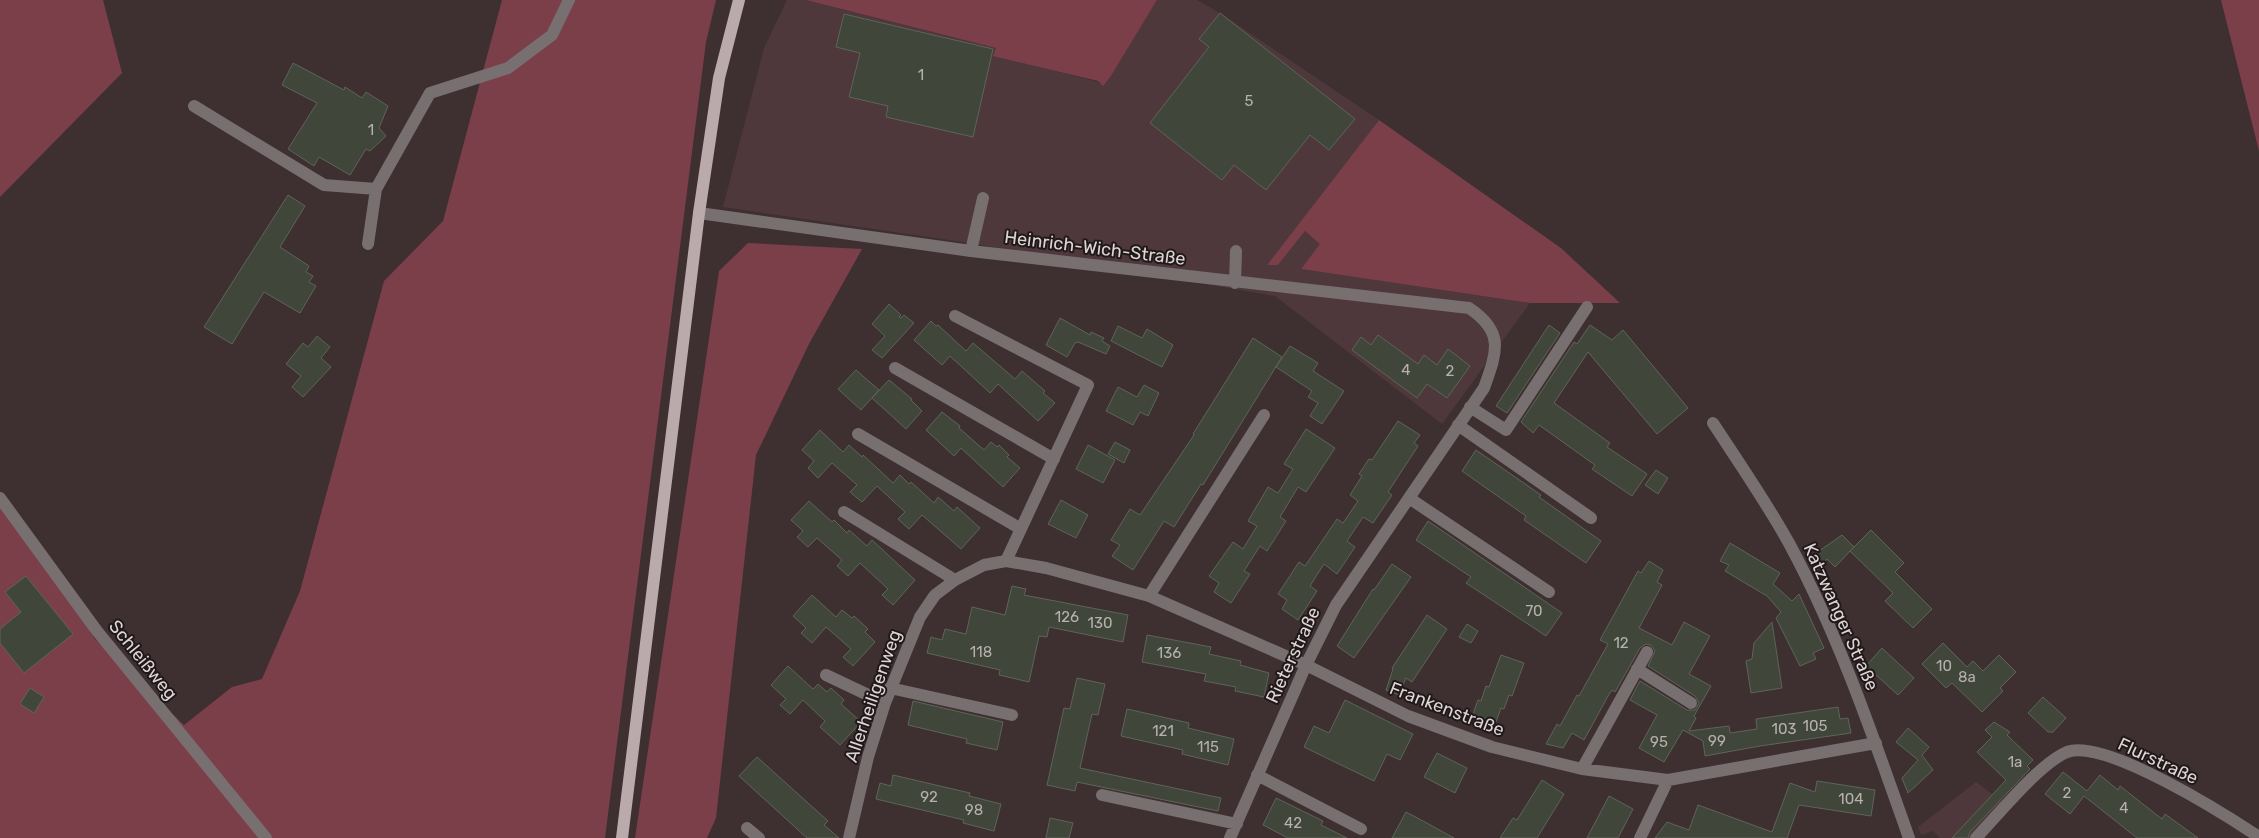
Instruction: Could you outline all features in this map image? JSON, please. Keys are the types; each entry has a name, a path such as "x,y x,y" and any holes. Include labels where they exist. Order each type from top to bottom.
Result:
{"main road":[{"path":"622,838 699,213 719,78 739,0"}],"street":[{"path":"368,244 376,189 430,93 508,68 552,35 570,0"},
{"path":"194,106 324,184 376,189"},
{"path":"971,251 983,198"},
{"name":"Heinrich-Wich-Straße","path":"699,213 971,251 1469,308 1484,318"},
{"path":"1235,282 1236,251"},
{"path":"1470,407 1506,430 1587,307"},
{"path":"955,316 1088,385 1006,561"},
{"name":"Rieterstraße","path":"1230,838 1306,665 1336,605 1484,388 1493,363 1495,341 1492,329 1484,318"},
{"path":"895,368 1054,460"},
{"path":"1149,596 1264,415"},
{"name":"Katzwanger Straße","path":"1713,423 1790,545 1817,600 1876,743 1909,838"},
{"path":"1458,425 1591,518"},
{"path":"858,434 1021,529"},
{"name":"Schleißweg","path":"0,498 97,631 266,838"},
{"path":"1409,498 1549,592"},
{"path":"844,512 955,580"},
{"name":"Allerheiligenweg","path":"849,838 868,757 890,688 920,617 935,595 955,580 984,566 1006,561 1046,568 1149,596 1306,665"},
{"path":"1582,769 1647,652"},
{"name":"Frankenstraße","path":"1306,665 1408,716 1492,747 1582,769 1668,780 1876,743"},
{"path":"1638,669 1690,703"},
{"path":"826,675 886,703"},
{"path":"890,688 1012,715"},
{"name":"Flurstraße","path":"1976,838 2049,762 2069,751 2092,752 2128,763 2221,811 2259,837"},
{"path":"1257,774 1361,829"},
{"path":"1640,838 1668,780"},
{"path":"1102,795 1237,824"},
{"path":"747,828 759,838"}],"shaded area":[{"path":"0,0 103,0 122,73 0,197"},
{"path":"502,0 716,0 706,42 605,838 0,838 0,496 95,639 184,725 232,687 262,679 300,591 384,281 443,221"},
{"path":"787,0 806,0 997,48 994,55 1098,82 1103,85 1111,76 1157,0 1197,0 1220,13 1379,120 1267,265 1278,265 1305,231 1321,244 1301,269 1530,303 1442,424 1275,296 963,242 723,207 764,48"},
{"path":"806,0 1157,0 1103,86 1098,81 993,56 996,48"},
{"path":"2221,0 2259,0 2259,151"},
{"path":"1379,120 1561,248 1620,303 1530,303 1301,269 1320,244 1305,231 1278,265 1267,265"},
{"path":"748,243 862,249 809,344 756,455 716,818 707,838 635,838 719,271"},
{"path":"1976,782 2004,803 1971,838 1940,838 1933,831 1921,835 1918,827"}],"building":[{"path":"1220,13 1355,119 1329,150 1310,135 1266,190 1234,165 1222,180 1150,123 1209,47 1199,39"},
{"path":"844,14 993,49 973,137 886,117 888,106 849,97 860,53 836,47"},
{"path":"293,63 344,90 345,87 362,98 366,92 388,106 379,128 386,136 370,151 366,149 350,175 319,157 314,166 288,149 317,103 282,85"},
{"path":"288,195 305,206 280,247 309,266 306,272 313,276 309,282 316,286 300,313 264,292 232,344 204,327"},
{"path":"889,304 901,315 899,317 901,318 904,315 914,323 882,358 872,350 885,336 872,324"},
{"path":"1060,318 1090,335 1091,332 1104,338 1102,341 1110,346 1106,354 1078,342 1075,343 1067,357 1046,345"},
{"path":"931,321 936,326 938,325 966,351 973,343 1015,379 1022,371 1045,391 1043,393 1055,403 1038,421 998,384 990,393 950,356 942,365 914,340"},
{"path":"1549,325 1560,333 1507,413 1496,406"},
{"path":"1590,325 1612,340 1623,330 1688,408 1657,434 1588,352 1554,403 1610,443 1607,447 1647,474 1632,496 1592,469 1595,465 1539,425 1533,433 1521,422 1574,342 1577,344"},
{"path":"1118,326 1142,338 1147,329 1173,345 1162,367 1111,341"},
{"path":"1378,335 1418,364 1424,355 1437,365 1448,349 1470,366 1447,398 1427,384 1417,398 1352,350 1361,337 1371,345"},
{"path":"317,336 330,347 321,358 331,367 303,397 292,387 301,376 286,364 303,343 308,347"},
{"path":"1253,338 1282,357 1203,485 1201,484 1174,527 1164,521 1133,570 1112,556 1120,545 1111,540 1130,509 1140,515 1194,435"},
{"path":"1290,346 1318,363 1313,371 1344,391 1322,424 1310,416 1318,403 1308,397 1312,391 1276,367"},
{"path":"856,370 879,390 861,410 838,389"},
{"path":"889,380 912,399 922,411 906,429 872,398"},
{"path":"1144,385 1159,393 1148,416 1140,412 1133,425 1106,411 1118,387 1137,397"},
{"path":"942,412 960,426 959,428 984,450 991,442 997,447 999,445 1009,455 1007,457 1020,468 1003,487 961,448 954,456 926,430"},
{"path":"1398,421 1420,435 1414,443 1418,446 1388,492 1392,495 1373,523 1363,517 1347,541 1355,547 1337,574 1324,564 1310,586 1317,591 1298,620 1282,609 1287,600 1278,594 1299,562 1305,566 1337,519 1343,523 1358,501 1350,495 1362,476 1359,474 1369,459 1372,460"},
{"path":"1306,429 1335,448 1306,492 1298,487 1280,517 1286,521 1267,551 1260,546 1244,571 1250,574 1231,603 1214,592 1219,583 1209,576 1233,542 1243,549 1257,526 1248,521 1268,487 1278,493 1293,469 1284,464"},
{"path":"820,430 843,452 849,445 862,457 863,455 893,483 900,475 909,484 911,482 934,503 938,497 954,511 957,507 980,528 961,549 922,515 909,529 898,519 905,512 877,486 862,502 850,492 857,485 832,463 818,478 808,468 814,461 802,450"},
{"path":"1115,442 1130,450 1124,463 1108,454"},
{"path":"1088,445 1115,460 1103,483 1076,469"},
{"path":"1476,450 1541,495 1539,497 1601,541 1586,563 1524,520 1526,516 1462,471"},
{"path":"1656,470 1668,478 1658,494 1645,485"},
{"path":"1061,500 1088,515 1076,538 1048,524"},
{"path":"809,501 832,522 834,520 847,533 849,530 867,546 872,540 915,580 893,605 882,595 888,589 860,563 848,576 837,566 842,560 817,538 808,547 797,537 803,531 791,520"},
{"path":"1428,521 1562,613 1546,636 1466,583 1471,577 1416,540"},
{"path":"1871,530 1904,563 1895,572 1932,609 1913,628 1885,601 1893,593 1850,551"},
{"path":"1842,535 1854,547 1835,567 1827,559 1816,571 1809,558"},
{"path":"1730,543 1780,573 1773,584 1792,601 1799,594 1824,648 1813,653 1816,659 1800,666 1776,618 1781,612 1767,596 1725,571 1729,565 1720,561"},
{"path":"1649,561 1663,570 1657,582 1662,585 1639,628 1672,645 1684,622 1710,636 1689,674 1711,686 1694,716 1696,718 1689,731 1729,726 1730,733 1757,729 1756,719 1838,707 1840,719 1848,718 1851,733 1705,756 1703,741 1683,730 1664,762 1639,748 1657,715 1630,700 1640,681 1687,710 1695,710 1699,703 1695,696 1648,666 1655,651 1651,645 1646,644 1640,648 1615,692 1612,690 1608,696 1584,740 1572,733 1563,748 1546,744 1557,724 1560,726 1577,695 1579,696 1608,644 1600,640 1638,571 1641,573"},
{"path":"1392,564 1411,577 1354,658 1337,646 1373,589"},
{"path":"26,576 73,634 24,673 0,643 0,629 21,612 5,592"},
{"path":"1012,586 1026,589 1024,595 1128,615 1123,642 1049,627 1047,637 1039,636 1029,682 999,675 1000,670 927,653 931,637 942,640 945,629 966,634 972,607 1005,615"},
{"path":"812,595 836,617 842,610 852,618 854,616 868,629 865,632 875,642 853,666 843,657 851,649 826,627 812,643 801,633 806,628 793,616"},
{"path":"1427,615 1447,629 1412,682 1406,678 1399,695 1386,690 1392,668"},
{"path":"1772,622 1782,688 1751,693 1746,661 1752,659 1754,643"},
{"path":"1467,624 1478,631 1471,643 1459,637"},
{"path":"1147,635 1211,647 1209,654 1241,661 1240,665 1269,673 1264,697 1235,691 1236,687 1204,681 1206,674 1142,662"},
{"path":"1943,643 1967,667 1973,661 1983,671 1999,655 2016,672 2000,688 2003,691 1982,712 1952,683 1946,688 1922,664"},
{"path":"1882,648 1914,678 1898,695 1866,666"},
{"path":"1501,655 1524,663 1512,696 1509,695 1504,709 1501,708 1496,722 1473,714 1478,700 1481,701 1486,686 1489,687"},
{"path":"788,666 813,689 818,684 827,692 831,688 844,700 841,704 861,722 840,745 820,727 825,721 803,700 790,714 780,705 786,699 771,685"},
{"path":"1077,678 1105,684 1098,715 1092,714 1080,768 1221,798 1218,811 1077,782 1075,791 1047,785 1064,708 1070,709"},
{"path":"30,688 44,697 34,713 20,704"},
{"path":"2043,697 2066,718 2053,732 2048,732 2028,713"},
{"path":"1345,700 1413,734 1400,760 1387,754 1374,781 1304,747 1314,726 1329,733"},
{"path":"913,701 1003,722 997,750 966,743 967,739 908,725"},
{"path":"1127,709 1189,723 1188,728 1234,739 1228,765 1182,754 1183,750 1121,736"},
{"path":"1994,722 2010,732 2007,735 2033,760 2027,766 2030,769 1970,832 1968,838 1952,838 2006,780 1977,752 1992,737 1985,730"},
{"path":"1908,728 1929,747 1922,755 1933,770 1908,793 1902,778 1918,760 1896,742"},
{"path":"1437,753 1467,768 1455,793 1424,777"},
{"path":"757,757 828,821 824,825 839,838 807,838 739,776"},
{"path":"2063,772 2087,791 2100,775 2118,790 2120,786 2162,819 2165,814 2198,838 2137,838 2084,796 2070,814 2045,794"},
{"path":"893,775 970,793 969,796 1001,804 994,831 963,823 964,820 876,799 880,783 891,786"},
{"path":"1542,780 1564,794 1537,838 1500,838 1513,818 1517,820"},
{"path":"1817,781 1875,790 1871,816 1799,805 1787,838 1655,838 1667,822 1689,830 1698,805 1772,832 1790,783 1815,792"},
{"path":"1609,796 1633,809 1618,838 1587,838"},
{"path":"1276,798 1323,821 1321,825 1347,838 1288,838 1263,825"},
{"path":"1406,812 1423,821 1454,838 1392,838"},
{"path":"1050,818 1073,823 1069,838 1046,838"}]}
